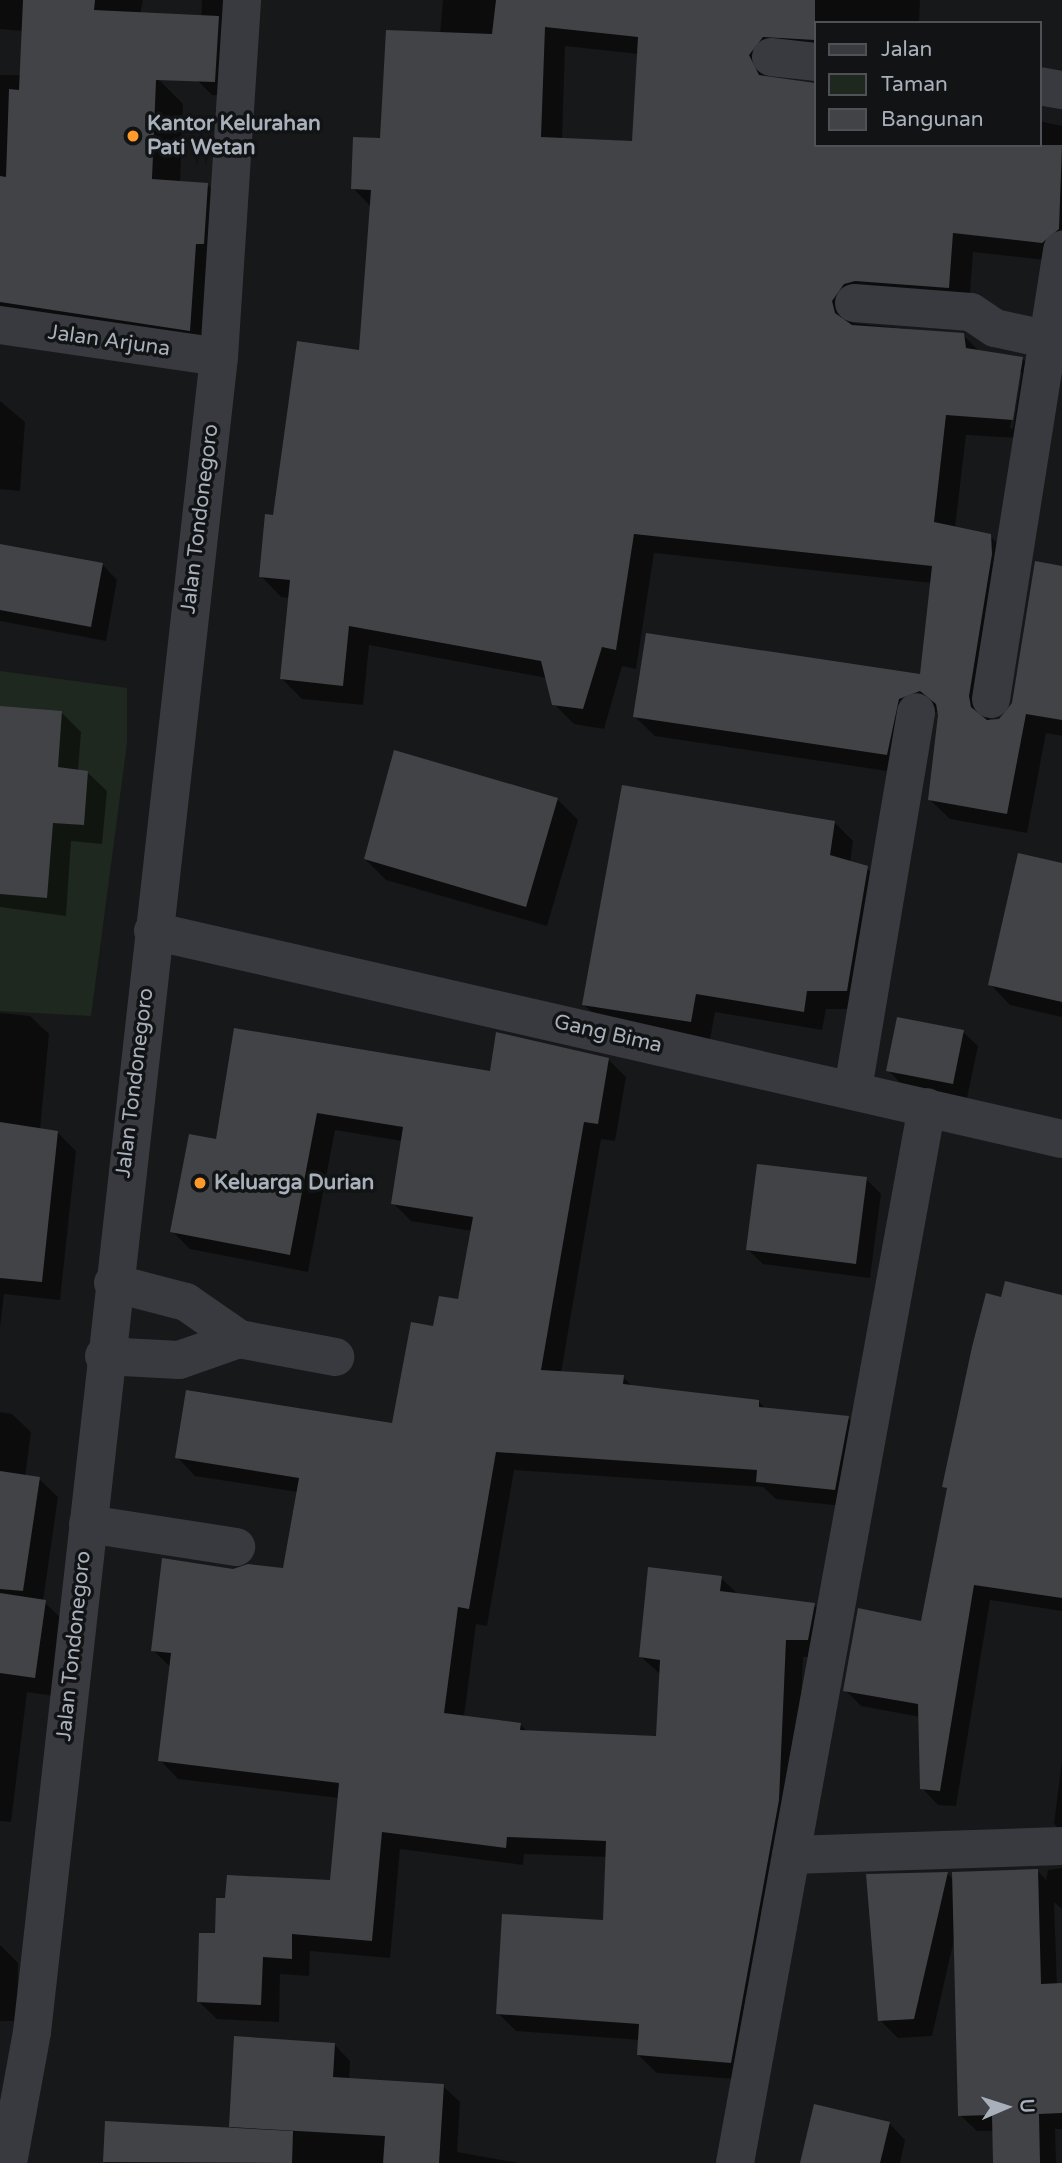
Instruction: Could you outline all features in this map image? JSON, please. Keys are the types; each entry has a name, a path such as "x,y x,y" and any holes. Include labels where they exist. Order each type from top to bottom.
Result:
{"street":[{"name":"Jalan Tondonegoro","path":"8,2163 32,2032 104,1356 219,357 243,0"},
{"path":"771,57 814,62"},
{"path":"1041,86 1062,90"},
{"path":"991,699 1062,250"},
{"path":"854,303 971,312 995,328 1049,340"},
{"name":"Jalan Arjuna","path":"0,325 219,357"},
{"path":"852,1089 916,712"},
{"name":"Gang Bima","path":"153,931 1062,1139"},
{"path":"735,2163 927,1107"},
{"path":"113,1283 186,1302 239,1339 335,1357"},
{"path":"104,1356 179,1360 239,1339"},
{"path":"88,1524 236,1547"},
{"path":"791,1855 1062,1846"}],"green space":[{"path":"0,671 127,688 127,743 91,1016 0,1011"}],"building":[{"path":"23,0 95,0 94,10 219,16 215,82 156,80 152,179 208,183 204,244 196,244 190,331 0,302 0,176 6,177 9,89 19,90"},
{"path":"496,0 815,0 814,40 763,37 749,55 759,75 814,83 814,147 1062,145 1059,229 1042,243 953,233 949,288 855,281 844,284 832,301 835,313 852,325 964,333 966,348 1023,357 1013,420 946,415 934,522 991,534 992,554 969,696 971,707 987,720 999,719 1012,703 1035,561 1062,566 1062,720 1026,714 1007,814 928,800 938,715 936,704 920,691 899,699 887,755 633,717 646,633 920,674 932,566 634,534 616,650 602,647 583,709 552,705 541,661 349,626 343,686 280,679 290,580 259,577 265,514 273,515 297,341 359,350 371,190 351,189 353,137 380,138 386,30 492,34","holes":["545,27 638,37 632,141 541,137"]},
{"path":"0,544 103,563 91,627 0,610"},
{"path":"0,706 62,711 58,767 88,771 84,825 53,823 47,898 0,894"},
{"path":"394,750 558,798 526,907 364,859"},
{"path":"622,785 835,821 830,855 868,866 847,991 807,991 804,1012 696,994 691,1022 582,1005"},
{"path":"1018,853 1062,863 1062,1002 988,985"},
{"path":"897,1017 964,1030 953,1084 886,1071"},
{"path":"234,1028 490,1071 496,1032 609,1058 598,1124 584,1122 541,1370 624,1375 623,1384 759,1400 759,1407 849,1416 835,1490 756,1482 757,1470 496,1452 469,1609 458,1607 444,1713 521,1723 520,1730 656,1736 660,1660 639,1657 648,1567 722,1576 720,1591 815,1603 808,1640 786,1640 779,1800 731,2063 637,2055 639,2024 496,2014 502,1914 603,1920 606,1841 507,1837 506,1848 382,1832 372,1941 292,1934 292,1959 263,1957 261,2005 197,2002 199,1933 215,1933 216,1898 225,1898 227,1875 330,1880 339,1783 158,1761 171,1653 151,1651 162,1558 233,1569 248,1564 283,1568 299,1478 175,1458 186,1390 392,1423 411,1322 433,1326 439,1296 458,1299 473,1217 391,1204 403,1127 317,1113 290,1255 170,1232 189,1134 216,1139"},
{"path":"0,1122 58,1131 42,1282 0,1278"},
{"path":"757,1164 867,1177 856,1264 746,1250"},
{"path":"1005,1281 1062,1295 1062,1598 974,1585 940,1791 920,1789 918,1704 843,1691 858,1608 921,1621 947,1488 942,1487 972,1347 986,1293 1001,1297"},
{"path":"0,1471 40,1477 23,1591 0,1589"},
{"path":"0,1593 46,1600 35,1678 0,1673"},
{"path":"1038,1869 1041,1984 1062,1983 1062,2113 1039,2114 1040,2163 993,2163 992,2115 958,2116 952,1872"},
{"path":"948,1872 914,2019 878,2021 866,1874"},
{"path":"234,2036 335,2043 333,2077 444,2084 439,2163 383,2163 385,2136 229,2127"},
{"path":"814,2104 890,2122 880,2163 800,2163"},
{"path":"105,2121 293,2131 292,2163 103,2162"}],"place":[{"name":"Kantor Kelurahan Pati Wetan","path":"133,136"},
{"name":"Keluarga Durian","path":"200,1183"}]}
